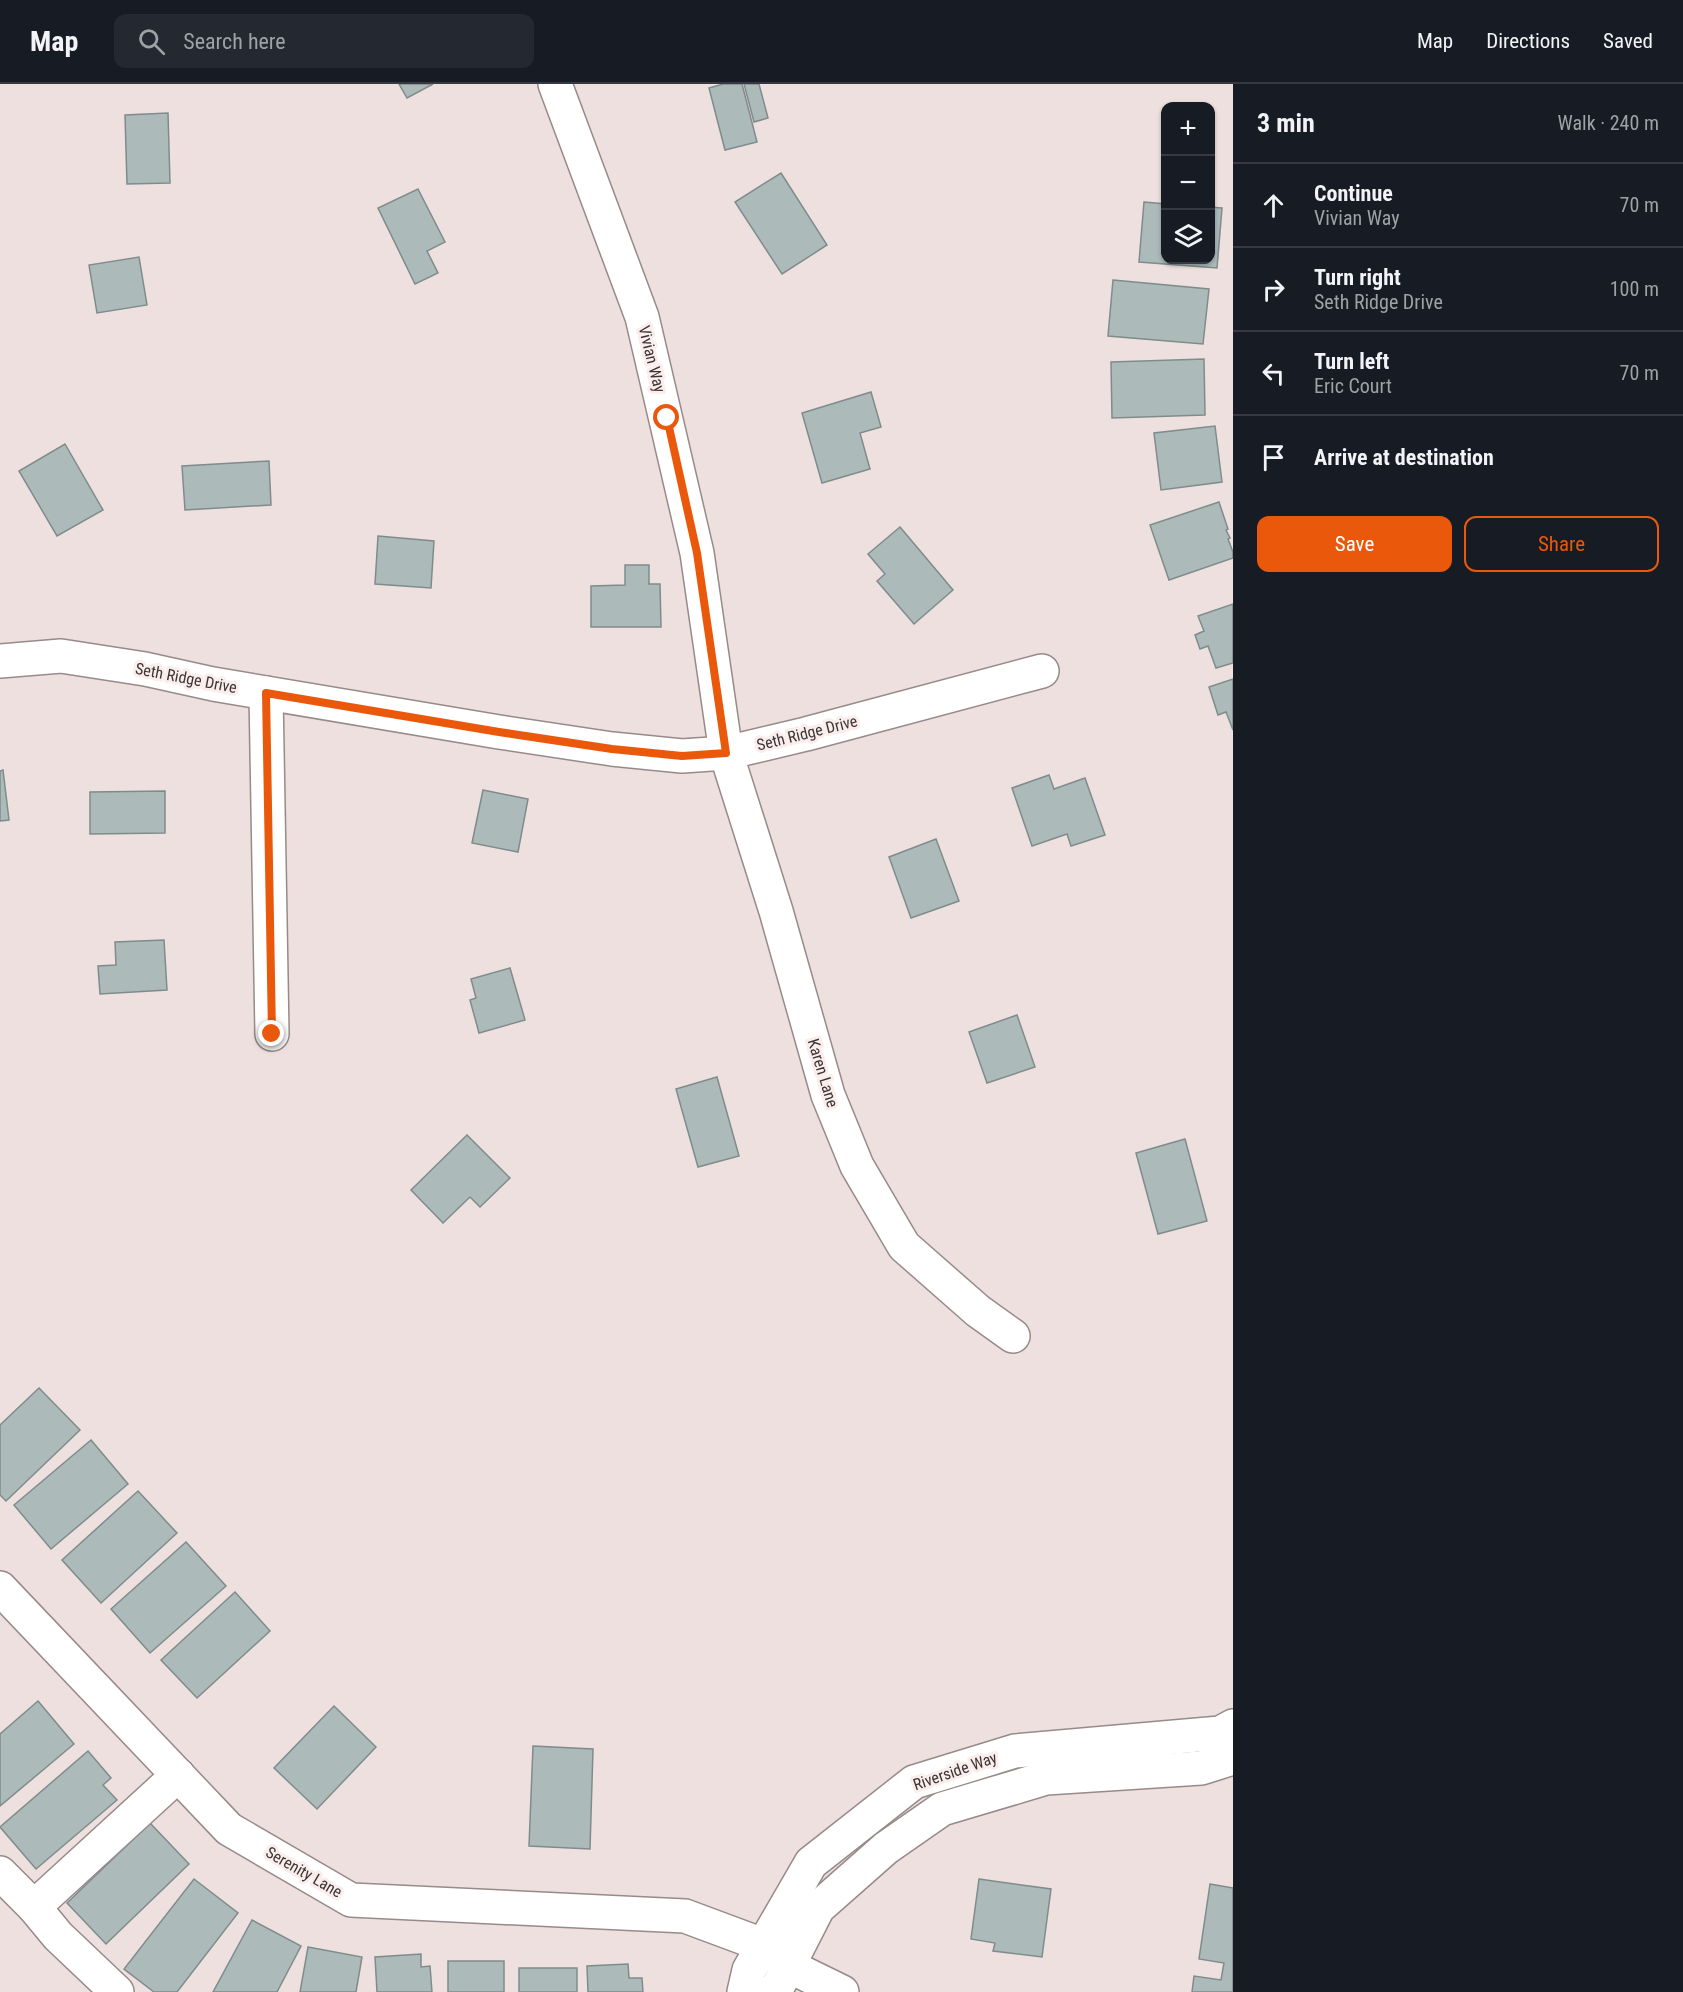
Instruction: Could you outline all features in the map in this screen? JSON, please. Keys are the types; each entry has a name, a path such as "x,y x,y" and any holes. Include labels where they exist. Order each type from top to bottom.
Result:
{"street":[{"name":"Vivian Way","path":"555,84 642,317 697,553 726,753"},
{"name":"Seth Ridge Drive","path":"0,661 61,656 499,732 612,749 682,756 726,753 1042,671"},
{"path":"266,693 272,1034"},
{"name":"Karen Lane","path":"726,753 776,912 828,1095 857,1166 904,1246 978,1311 1013,1336"},
{"name":"Serenity Lane","path":"0,1588 229,1829 351,1900 685,1916 776,1965 842,1992"},
{"name":"Riverside Way","path":"776,1965 811,1863 914,1782 1015,1750 1220,1733 1233,1726"},
{"name":"Riverside Way","path":"744,1992 749,1970 776,1965 818,1908 886,1848 942,1809 1046,1778 1201,1768 1233,1758"},
{"path":"34,1907 178,1775"},
{"path":"0,1873 58,1935 117,1992"}],"building":[{"path":"399,84 433,84 407,98"},
{"path":"723,84 742,84 757,142 725,150 709,88"},
{"path":"744,84 759,84 768,118 754,122"},
{"path":"168,113 170,183 127,184 125,115"},
{"path":"781,173 827,245 782,274 735,202"},
{"path":"418,189 445,242 427,251 438,273 415,284 378,208"},
{"path":"1144,202 1161,204 1161,264 1139,262"},
{"path":"1215,207 1222,208 1217,268 1165,264 1215,264"},
{"path":"139,257 147,305 97,313 89,265"},
{"path":"1113,280 1209,289 1203,344 1108,336"},
{"path":"1204,359 1205,415 1112,418 1111,362"},
{"path":"871,392 881,427 860,433 870,469 822,483 802,413"},
{"path":"1215,426 1222,482 1161,490 1154,433"},
{"path":"65,444 103,510 57,536 19,471"},
{"path":"269,461 271,505 185,510 182,466"},
{"path":"1219,502 1228,529 1226,530 1230,538 1228,539 1233,558 1169,580 1150,525"},
{"path":"900,527 953,590 914,624 877,581 885,574 868,554"},
{"path":"378,536 434,541 431,588 375,584"},
{"path":"625,565 649,565 649,584 660,584 661,627 591,627 591,586 625,585"},
{"path":"1233,604 1233,663 1216,668 1208,646 1200,649 1195,635 1204,631 1198,616"},
{"path":"1233,679 1233,730 1226,712 1218,715 1209,687"},
{"path":"3,770 9,820 0,821 0,771"},
{"path":"1049,775 1054,789 1085,778 1105,835 1071,846 1067,834 1032,846 1012,788"},
{"path":"483,790 528,799 518,852 472,843"},
{"path":"165,791 165,833 90,834 90,792"},
{"path":"936,839 959,901 911,918 889,857"},
{"path":"164,940 167,990 100,994 98,966 116,965 115,942"},
{"path":"510,968 525,1020 479,1033 470,1000 476,998 471,979"},
{"path":"1017,1015 1035,1067 987,1083 969,1032"},
{"path":"717,1077 739,1156 698,1167 676,1089"},
{"path":"467,1135 510,1178 480,1207 470,1197 443,1223 411,1190"},
{"path":"1185,1139 1207,1221 1158,1234 1136,1153"},
{"path":"39,1388 80,1430 6,1501 0,1495 0,1425"},
{"path":"91,1440 128,1484 51,1549 14,1505"},
{"path":"138,1491 177,1533 101,1603 62,1560"},
{"path":"186,1542 226,1586 150,1653 111,1609"},
{"path":"235,1592 270,1631 197,1698 161,1660"},
{"path":"38,1701 74,1744 0,1806 0,1734"},
{"path":"334,1706 376,1747 317,1809 274,1768"},
{"path":"533,1746 593,1749 590,1849 529,1846"},
{"path":"88,1751 111,1778 103,1785 117,1800 36,1869 0,1827"},
{"path":"150,1823 189,1864 106,1944 67,1903"},
{"path":"194,1879 238,1913 177,1992 154,1992 124,1969"},
{"path":"979,1879 1051,1889 1042,1957 993,1951 995,1943 971,1939"},
{"path":"1210,1884 1233,1888 1233,1992 1192,1992 1194,1976 1221,1980 1224,1963 1199,1959"},
{"path":"252,1920 301,1946 277,1992 213,1992"},
{"path":"308,1947 362,1957 356,1992 300,1992"},
{"path":"421,1954 421,1967 430,1966 432,1992 377,1992 375,1957"},
{"path":"448,1961 504,1961 504,1992 448,1992"},
{"path":"628,1964 629,1978 642,1978 643,1992 588,1992 587,1966"},
{"path":"519,1968 577,1968 577,1992 519,1992"}],"route":[{"path":"272,1034 266,693 612,749 682,756 726,753 697,553 667,418"}]}
